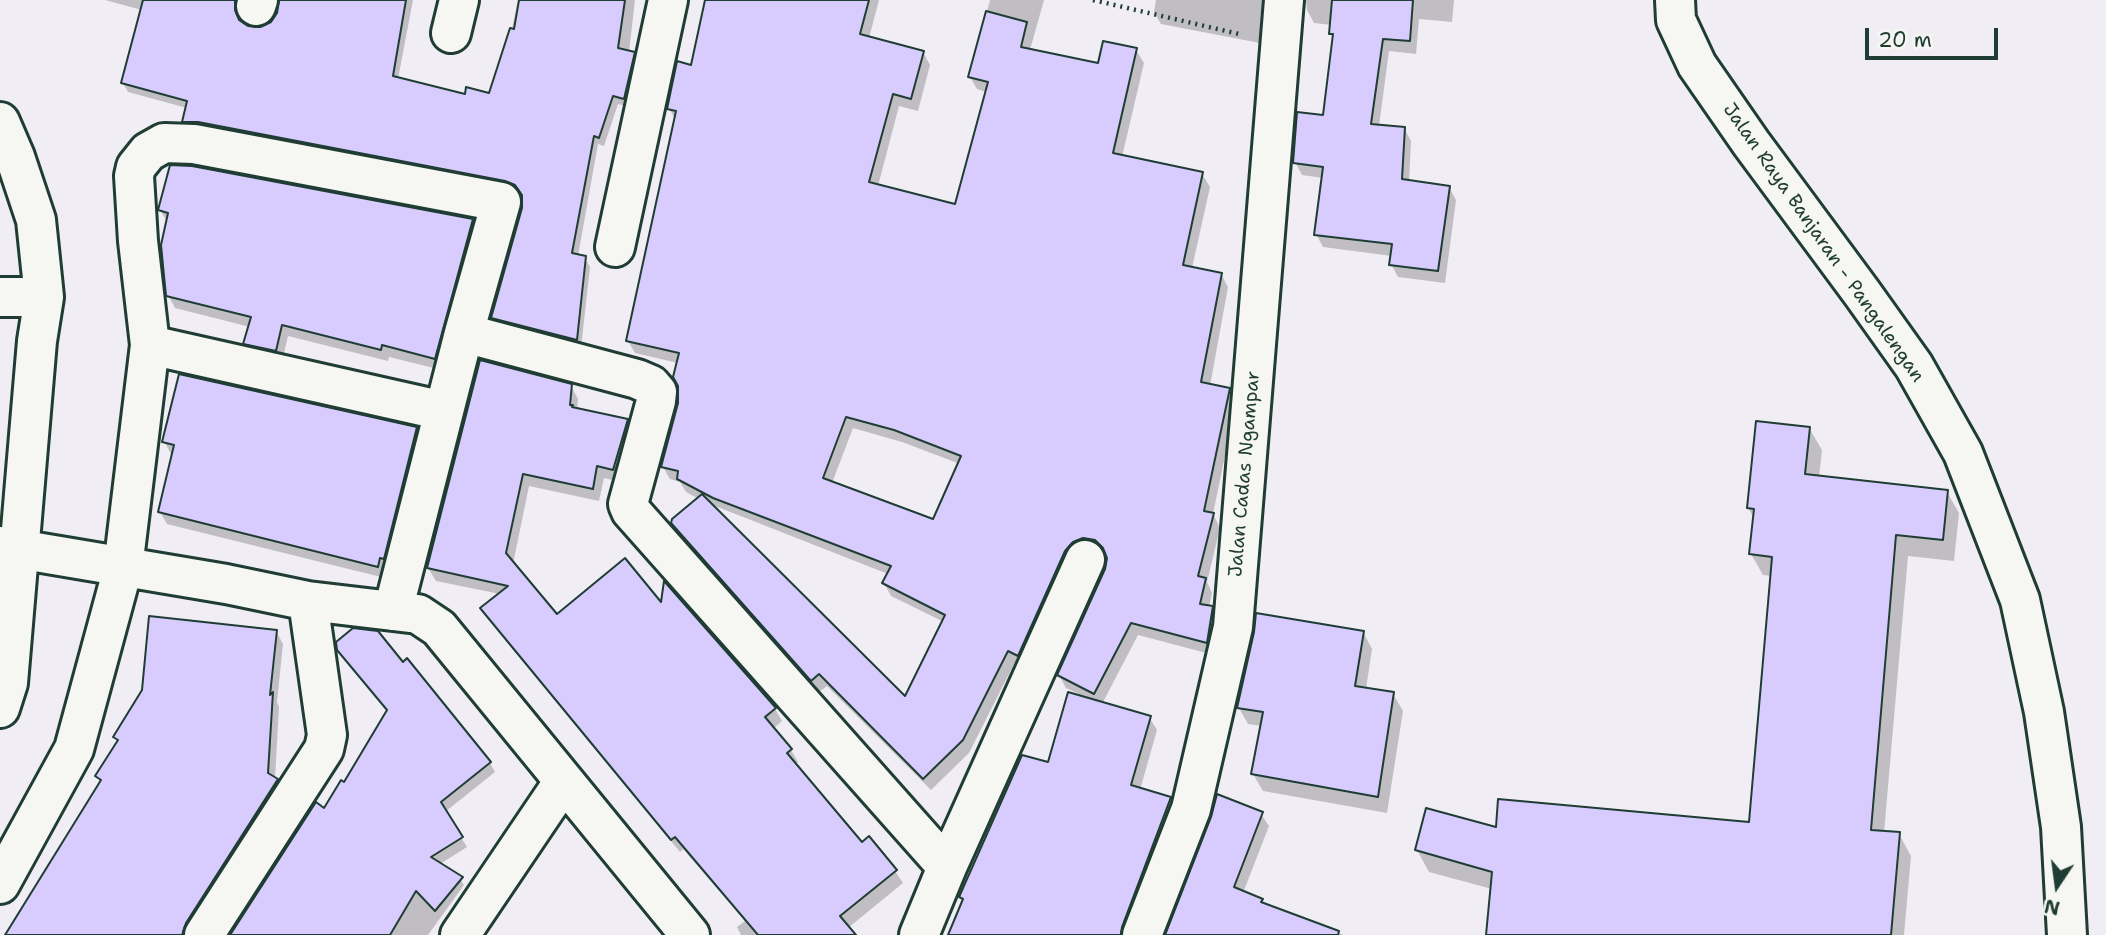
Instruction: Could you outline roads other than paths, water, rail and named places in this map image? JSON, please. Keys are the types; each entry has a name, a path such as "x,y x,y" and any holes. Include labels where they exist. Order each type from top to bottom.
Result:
{"street":[{"path":"615,247 667,0"},
{"name":"Jalan Cadas Ngampar","path":"1142,935 1191,809 1233,627 1284,0"},
{"name":"Jalan Raya Banjaran - Pangalengan","path":"1675,0 1676,20 1697,65 1914,366 1963,453 2020,600 2044,712 2061,827 2067,935"},
{"path":"0,122 36,220 44,297 37,341 8,683 0,708"},
{"path":"0,884 74,750 115,566 150,345 138,241 134,176 136,167 148,152 164,143 173,142 501,202 464,333 394,611"},
{"path":"0,297 44,297"},
{"path":"464,333 638,379 651,385 657,392 656,401 628,504 631,511 947,867"},
{"path":"150,345 444,411"},
{"path":"20,549 226,584 308,601 418,614 439,628 690,935"},
{"path":"919,935 1085,560"},
{"path":"204,935 324,749 327,735 308,601"},
{"path":"460,935 564,781"}]}
